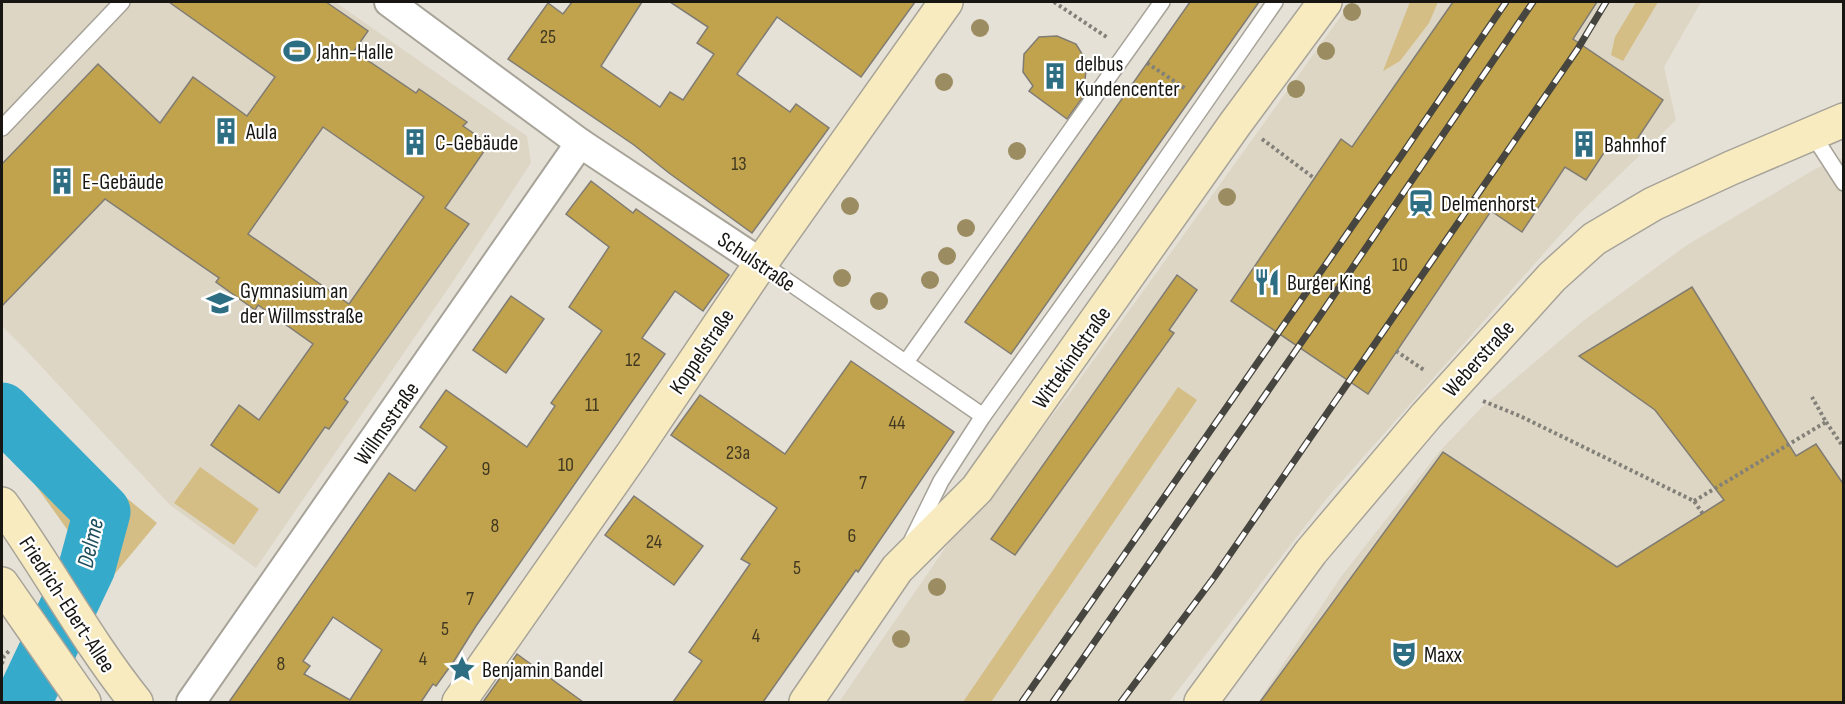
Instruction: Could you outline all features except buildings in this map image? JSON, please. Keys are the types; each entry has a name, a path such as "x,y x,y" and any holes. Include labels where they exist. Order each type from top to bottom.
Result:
{"street":[{"name":"Schulstraße","path":"389,2 580,144 761,263"},
{"name":"Koppelstraße","path":"459,702 633,453 761,263 946,2"},
{"name":"Wittekindstraße","path":"806,702 897,569 977,489 1235,124 1325,2"},
{"name":"Weberstraße","path":"1202,702 1311,552 1450,388 1552,277 1594,239 1653,204 1844,120"},
{"name":"Willmsstraße","path":"191,702 580,144"},
{"name":"Friedrich-Ebert-Allee","path":"2,504 114,675 136,702"},
{"name":"Friedrich-Ebert-Allee","path":"2,584 62,674 84,702"}],"lane":[{"path":"2,128 122,2"},
{"path":"906,362 1162,2"},
{"path":"897,569 941,481 983,416 1120,226 1275,2"},
{"path":"1813,135 1844,183"},
{"name":"Schulstraße","path":"761,263 983,416"}],"path":[{"path":"1269,144 1314,178"},
{"path":"1396,351 1450,388 1520,416 1694,501 1702,514"},
{"path":"1812,397 1844,448"},
{"path":"1694,501 1826,422"}],"shaded area":[{"name":"Gymnasium an der Willmsstraße","path":"2,2 335,2 527,136 531,163 454,280 256,568 170,505 2,326"},
{"path":"1351,2 1701,2 1664,67 1676,120 1577,216 1327,498 1169,702 839,702 948,544 1067,397"},
{"path":"1410,2 1438,2 1429,23 1400,61 1383,71"},
{"path":"1636,2 1658,2 1623,61 1611,55 1615,37"},
{"path":"1843,158 1843,702 1258,702 1340,578 1439,452 1482,407 1583,321 1687,245 1817,168"},
{"path":"1178,387 1197,400 991,702 963,702"},
{"path":"2,390 157,523 103,588 69,532 2,440"},
{"path":"200,467 259,509 234,545 174,503"}],"water":[{"path":"16,675 36,702 7,702"}],"waterway":[{"name":"Delme","path":"2,411 102,512 87,567 23,702"}],"railway":[{"path":"1022,702 1506,2"},
{"path":"1053,702 1533,2"},
{"path":"1121,702 1215,576 1577,50 1606,2"}],"place":[{"name":"Jahn-Halle","path":"297,51"},
{"name":"delbus Kundencenter","path":"1055,76"},
{"name":"Aula","path":"226,131"},
{"name":"C-Gebäude","path":"415,142"},
{"name":"Bahnhof","path":"1584,144"},
{"name":"E-Gebäude","path":"62,181"},
{"name":"Delmenhorst","path":"1421,203"},
{"name":"Burger King","path":"1267,282"},
{"name":"Gymnasium an der Willmsstraße","path":"220,303"},
{"name":"Maxx","path":"1404,654"},
{"name":"Benjamin Bandel","path":"462,669"}]}
